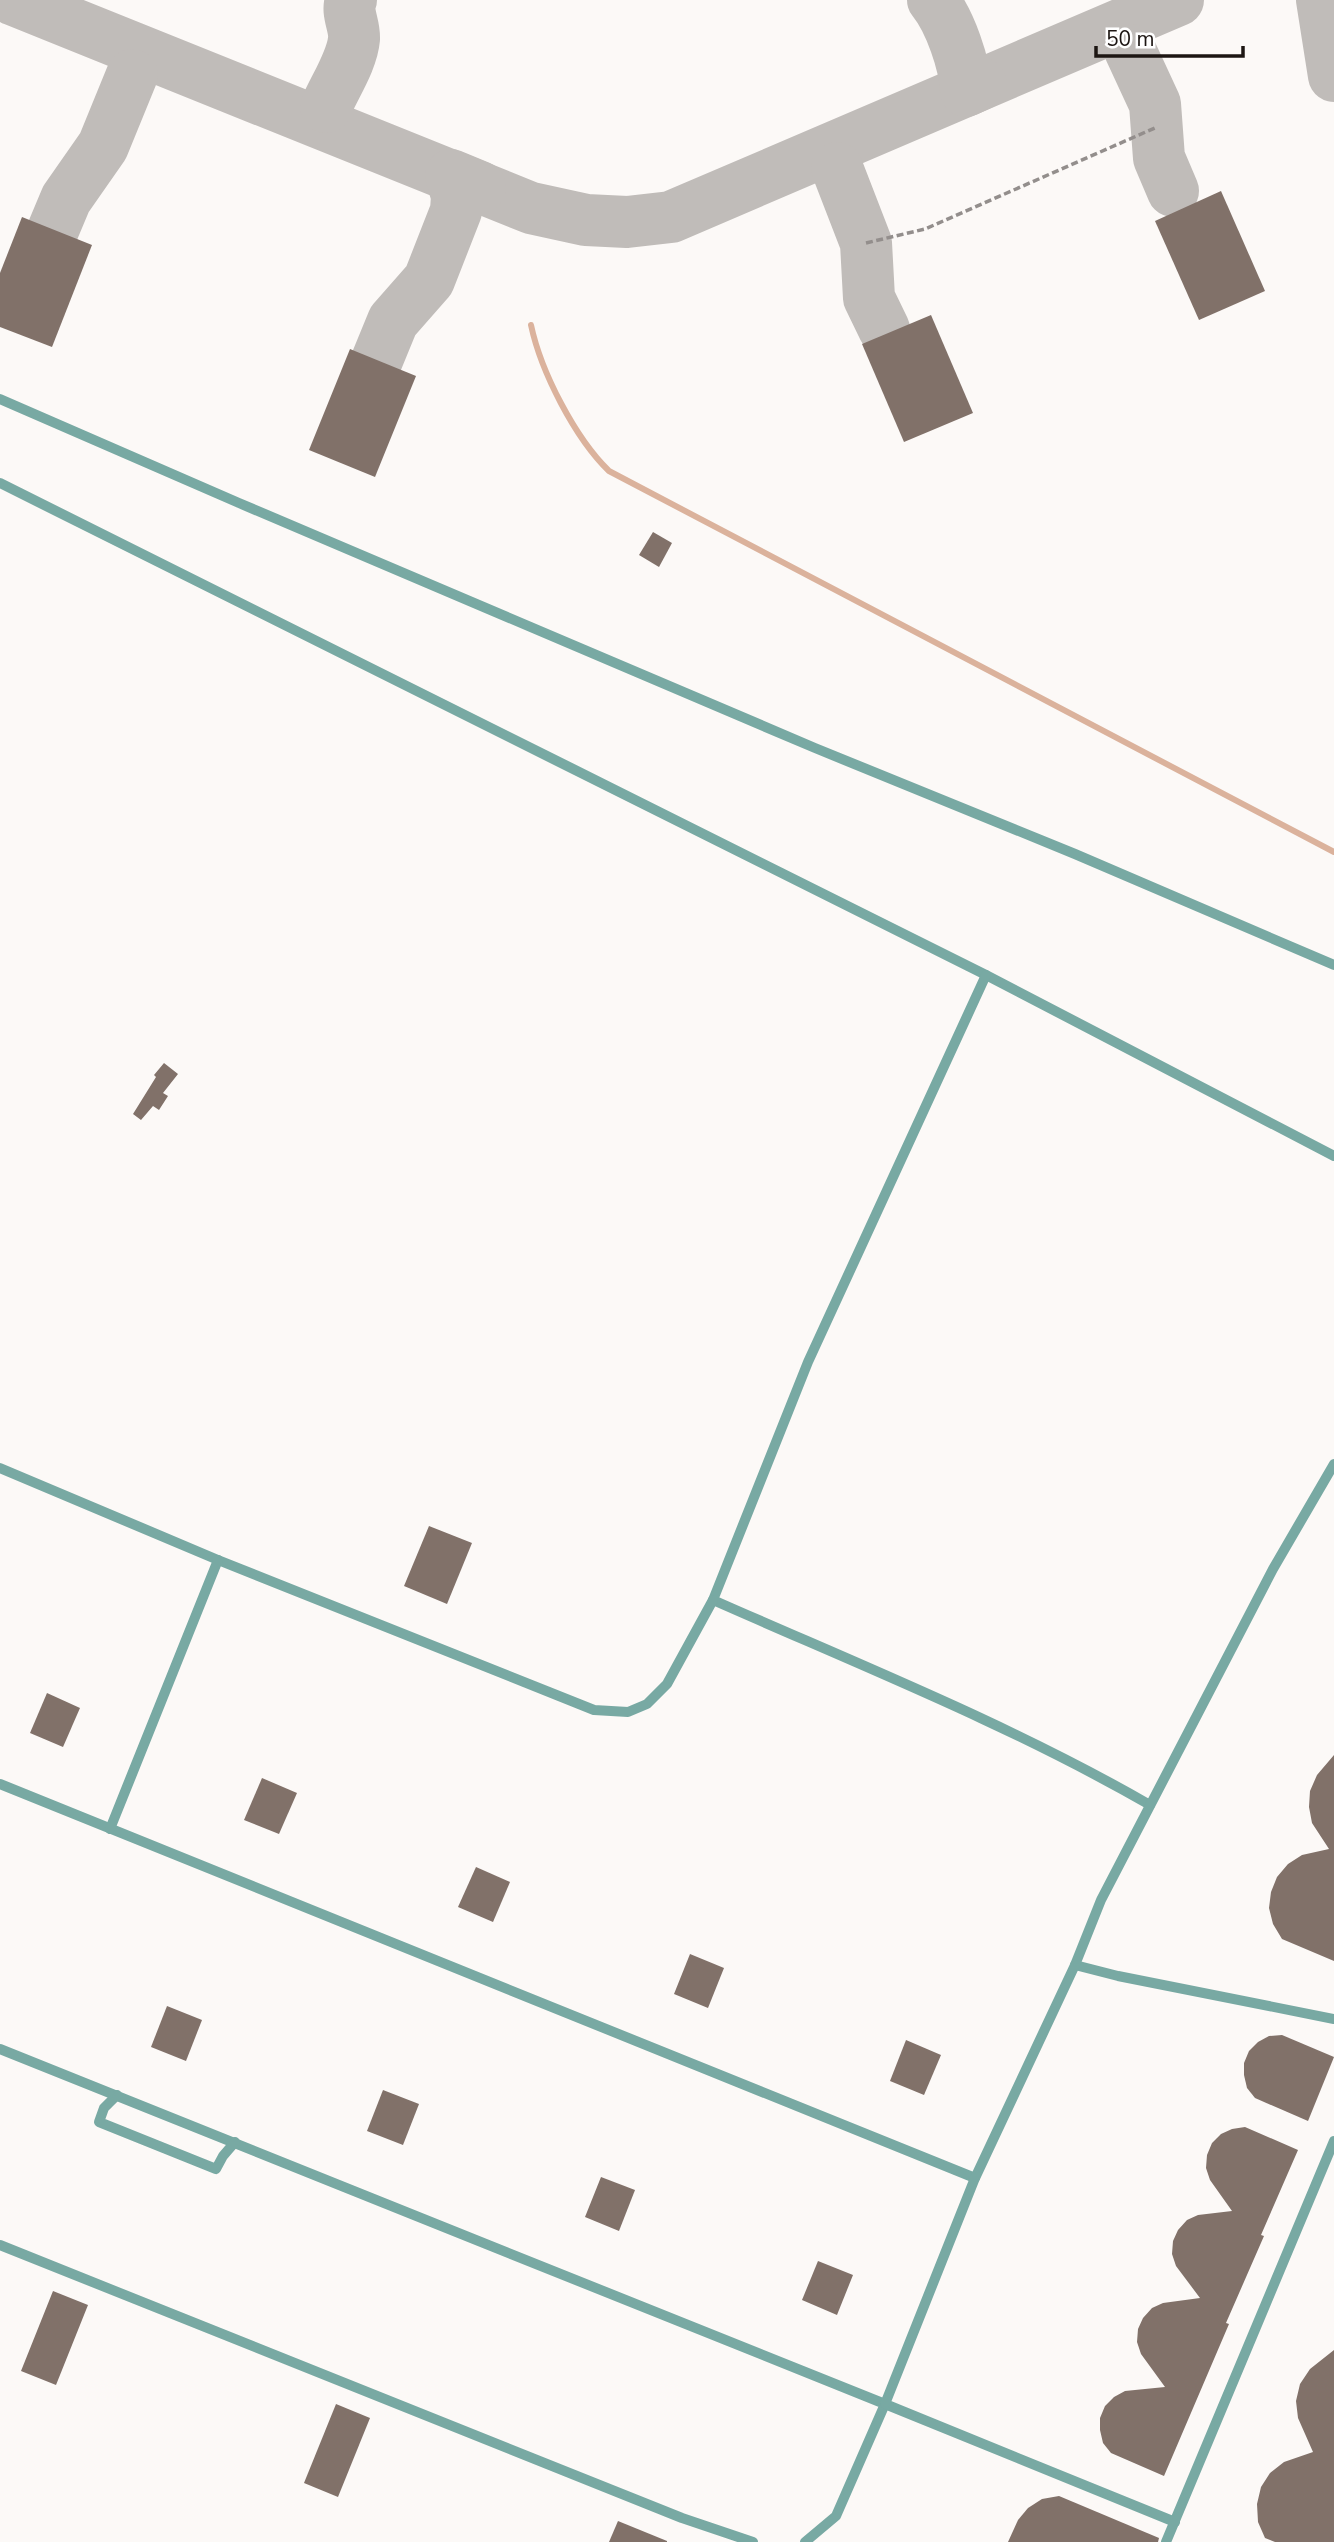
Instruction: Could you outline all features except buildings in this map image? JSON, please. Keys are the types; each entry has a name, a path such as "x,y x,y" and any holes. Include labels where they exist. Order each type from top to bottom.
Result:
{"lane":[{"path":"0,399 803,743 1334,965"},
{"path":"0,483 986,975 1334,1156"},
{"path":"0,1468 218,1560 594,1710 628,1712 647,1704 667,1684 713,1600 808,1362 986,975"},
{"path":"806,2542 836,2516 885,2404 975,2178 1075,1965 1101,1900 1273,1569 1334,1464"},
{"path":"110,1829 218,1560"},
{"path":"713,1600 956,1707 1096,1774 1150,1805"},
{"path":"0,1784 975,2178"},
{"path":"1075,1965 1334,2019"},
{"path":"0,2049 1175,2522"},
{"path":"117,2095 104,2108 99,2122 216,2169 235,2142"},
{"path":"1166,2542 1334,2141"},
{"path":"0,2245 669,2513 753,2542"}],"path":[{"path":"866,243 925,229 1157,127"}],"waterway":[{"path":"531,325 543,363 561,403 584,441 609,471 1334,852"}],"taxiway":[{"path":"14,0 531,208 586,220 627,222 671,217 1178,0"},
{"path":"326,107 353,47 351,0"},
{"path":"933,0 956,43 966,91 981,84 965,75"},
{"path":"1322,0 1334,76"},
{"path":"1130,50 1155,104 1159,158 1173,191"},
{"path":"53,230 66,199 103,146 132,75"},
{"path":"837,168 866,243 869,298 884,329"},
{"path":"377,360 393,321 429,280 456,211 457,196 451,175 480,187"}]}
